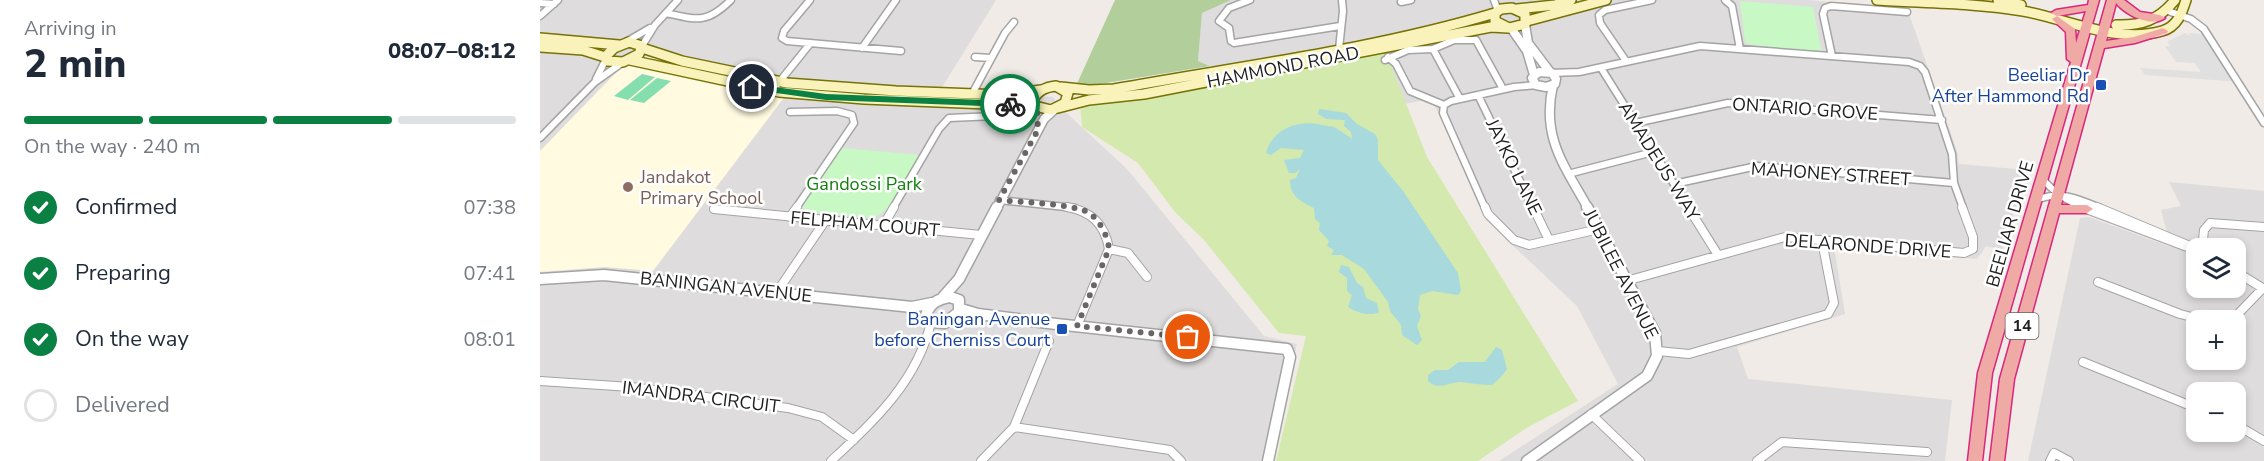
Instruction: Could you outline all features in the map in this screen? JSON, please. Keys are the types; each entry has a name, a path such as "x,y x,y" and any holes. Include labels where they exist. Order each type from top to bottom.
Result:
{"highway":[{"name":"14","path":"1997,461 2007,379 2112,0"},
{"path":"2120,0 2127,9 2140,15 2164,14"},
{"path":"2071,78 2073,41 2071,31 2057,16 2093,4"},
{"name":"BEELIAR DRIVE","path":"1975,461 1985,373 2093,4"},
{"path":"2099,45 2135,40 2163,31"},
{"path":"2055,209 2087,209"}],"main road":[{"path":"1515,8 1555,5 1571,0"},
{"path":"1515,8 1525,14 1526,22 1606,0"},
{"path":"1877,0 1988,4 2133,33 2163,31 2178,22 2186,0"},
{"path":"1998,0 2057,16"},
{"path":"2104,26 2132,26 2164,14 2175,0"},
{"name":"HAMMOND ROAD","path":"1041,90 1051,87 1114,89 1444,27 1515,8"},
{"path":"1496,12 1495,21 1510,28"},
{"name":"HAMMOND ROAD","path":"1036,107 1056,108 1089,100 1144,94 1491,27 1510,28 1526,22"},
{"path":"540,38 621,44 637,43 642,47 682,61 780,81 874,90 972,94 1018,94 1041,90"},
{"path":"605,58 609,51 621,44"},
{"path":"540,47 583,50 605,58 611,63 626,61 772,91 864,99 1036,107 1033,100 1041,90"},
{"path":"626,61 639,54 642,47"},
{"path":"1056,108 1068,97 1065,89 1061,87"}],"street":[{"path":"642,47 655,25 678,0"},
{"path":"666,13 698,20 706,19 717,15 730,0"},
{"path":"810,0 784,31 782,38 809,45 902,51"},
{"path":"862,48 896,0"},
{"path":"1250,0 1229,8 1219,21 1229,28 1231,41 1234,43 1340,26"},
{"path":"1339,48 1337,36 1345,7 1342,0"},
{"path":"1401,2 1411,0"},
{"path":"1494,0 1496,12"},
{"path":"1504,0 1515,8"},
{"path":"1626,62 1600,23 1599,15 1605,10 1652,0"},
{"path":"1725,0 1732,6 1740,49"},
{"path":"540,3 556,2"},
{"path":"540,16 556,2"},
{"path":"1832,56 1823,14 1825,8 1832,6 1907,12"},
{"path":"2164,14 2181,16 2199,24 2204,29 2264,123"},
{"path":"972,94 1005,33 1014,22"},
{"path":"1503,89 1476,40 1469,38 1445,43 1433,49 1418,49 1387,59 1396,64 1410,91 1444,105 1535,81 1554,84 1555,77 1528,41 1524,29 1526,22"},
{"path":"621,44 655,25"},
{"name":"JUBILEE AVENUE","path":"1510,28 1527,51 1535,81 1549,103"},
{"path":"772,91 809,45"},
{"name":"DELARONDE DRIVE","path":"1550,73 1579,72 1700,46 1918,64 1925,72 1953,154 1954,183 1973,237 1974,249 1964,253 1785,237 1626,280"},
{"path":"1433,49 1460,99"},
{"path":"975,57 991,58"},
{"path":"595,82 605,58"},
{"path":"540,138 595,82 626,61"},
{"name":"AMADEUS WAY","path":"1601,68 1718,255"},
{"path":"1535,81 1539,72 1550,73"},
{"name":"DELARONDE DRIVE","path":"1554,84 1579,72"},
{"name":"JUBILEE AVENUE","path":"1527,461 1647,376 1653,368 1658,351 1655,333 1553,144 1549,103 1554,84"},
{"name":"JAYKO LANE","path":"1478,95 1549,240"},
{"name":"ONTARIO GROVE","path":"1635,123 1728,103 1942,120"},
{"path":"1444,105 1443,113 1488,214 1519,243 1529,245 1599,229"},
{"path":"1036,107 1038,130"},
{"path":"955,298 959,279 999,200 1047,115 1056,108"},
{"path":"790,112 837,111 852,115 854,123 790,217"},
{"path":"883,226 939,129 949,118 996,116 1017,124"},
{"path":"540,127 550,128"},
{"path":"1568,174 1653,152"},
{"name":"MAHONEY STREET","path":"1674,184 1757,166 1954,183"},
{"path":"2042,178 2059,195 2087,209 2186,247"},
{"path":"2036,200 2048,195 2074,197 2186,244"},
{"path":"999,200 1072,208 1089,213 1108,237 1109,249 1077,326"},
{"name":"FELPHAM COURT","path":"714,209 981,235"},
{"path":"777,292 825,221"},
{"path":"2201,238 2210,223 2264,227"},
{"path":"1658,351 1689,354 1828,314 1834,303 1822,241"},
{"path":"1109,249 1123,249 1131,254 1147,277"},
{"name":"BANINGAN AVENUE","path":"540,279 604,275 912,307 932,303"},
{"path":"2242,310 2264,288 2246,277"},
{"path":"929,337 928,319 932,303 943,297 959,279"},
{"path":"2098,282 2186,316"},
{"path":"943,297 959,300 958,313"},
{"name":"BANINGAN AVENUE","path":"912,307 928,319"},
{"path":"831,461 886,408 918,361 929,337 958,313 1287,349 1290,357 1268,460"},
{"path":"928,319 945,323"},
{"path":"981,461 1014,428 1049,341"},
{"path":"2083,362 2186,404"},
{"name":"IMANDRA CIRCUIT","path":"540,381 631,387 788,408 822,417 854,440"},
{"path":"1592,414 1640,461"},
{"path":"1014,428 1170,450 1181,461"},
{"path":"2246,430 2264,441"},
{"path":"1757,461 1782,442 1927,452"},
{"path":"2050,461 2054,453 2070,461"}],"shaded area":[{"path":"540,0 996,0 941,89 1053,97 1060,107 1127,169 1264,336 1297,344 1269,461 540,461"},
{"path":"1231,0 1807,0 1907,8 1957,151 1959,164 2027,170 2002,250 1986,246 1977,259 1834,247 1845,314 1737,347 1748,379 1952,400 1945,461 1499,461 1618,384 1577,306 1486,220 1432,99 1388,107 1228,72 1198,61 1202,13"},
{"path":"2185,33 2190,36 2189,33 2210,35 2241,82 2145,75 2140,68 2201,72 2195,63 2176,62 2165,46 2171,46 2167,42"},
{"name":"Jandakot Primary School","path":"634,54 792,87 653,271 605,267 540,272 540,151"},
{"path":"2169,182 2264,191 2264,461 2028,461 2080,218 2089,217 2171,247 2161,210 2181,206"}],"green space":[{"path":"1115,0 1231,0 1202,13 1198,61 1210,66 1075,88"},
{"path":"1740,1 1813,7 1822,54 1748,44 1745,41"},
{"path":"1385,50 1427,157 1578,401 1528,427 1478,461 1276,461 1306,336 1279,333 1204,240 1175,212 1138,163 1082,127 1080,103"},
{"path":"642,74 655,77 628,100 614,96"},
{"path":"657,78 671,81 644,103 630,100"},
{"name":"Gandossi Park","path":"842,148 920,155 895,200 888,208 872,218 806,212 803,208 805,202"}],"water":[{"path":"1319,109 1346,113 1357,124 1375,134 1378,140 1378,160 1403,191 1458,273 1461,291 1458,295 1432,291 1420,295 1418,309 1421,316 1417,326 1422,340 1417,345 1402,335 1401,325 1390,311 1388,302 1364,269 1342,255 1331,255 1334,250 1327,246 1329,241 1319,230 1320,223 1315,219 1314,208 1294,195 1290,180 1296,178 1300,169 1295,173 1289,173 1284,160 1300,158 1304,150 1281,148 1271,155 1266,153 1269,145 1280,132 1304,123 1334,127 1352,139 1351,132 1344,126 1345,120 1326,119 1318,114"},
{"path":"1341,265 1349,267 1357,283 1363,287 1366,298 1377,303 1379,312 1363,313 1348,307 1352,295 1347,291 1347,278 1339,272"},
{"path":"1496,347 1502,350 1507,369 1492,385 1461,382 1440,386 1428,381 1428,375 1435,370 1448,370 1459,362 1485,362"}],"way so far":[{"path":"1010,104 1035,106 1039,119 1038,130 999,200 1072,208 1089,213 1108,237 1109,249 1077,326 1188,337"}],"place":[{"name":"Beeliar Dr After Hammond Rd","path":"2101,85"},
{"name":"Jandakot Primary School","path":"628,187"},
{"name":"Baningan Avenue before Cherniss Court","path":"1062,329"}],"route":[{"path":"752,87 826,97 1010,104"}]}
